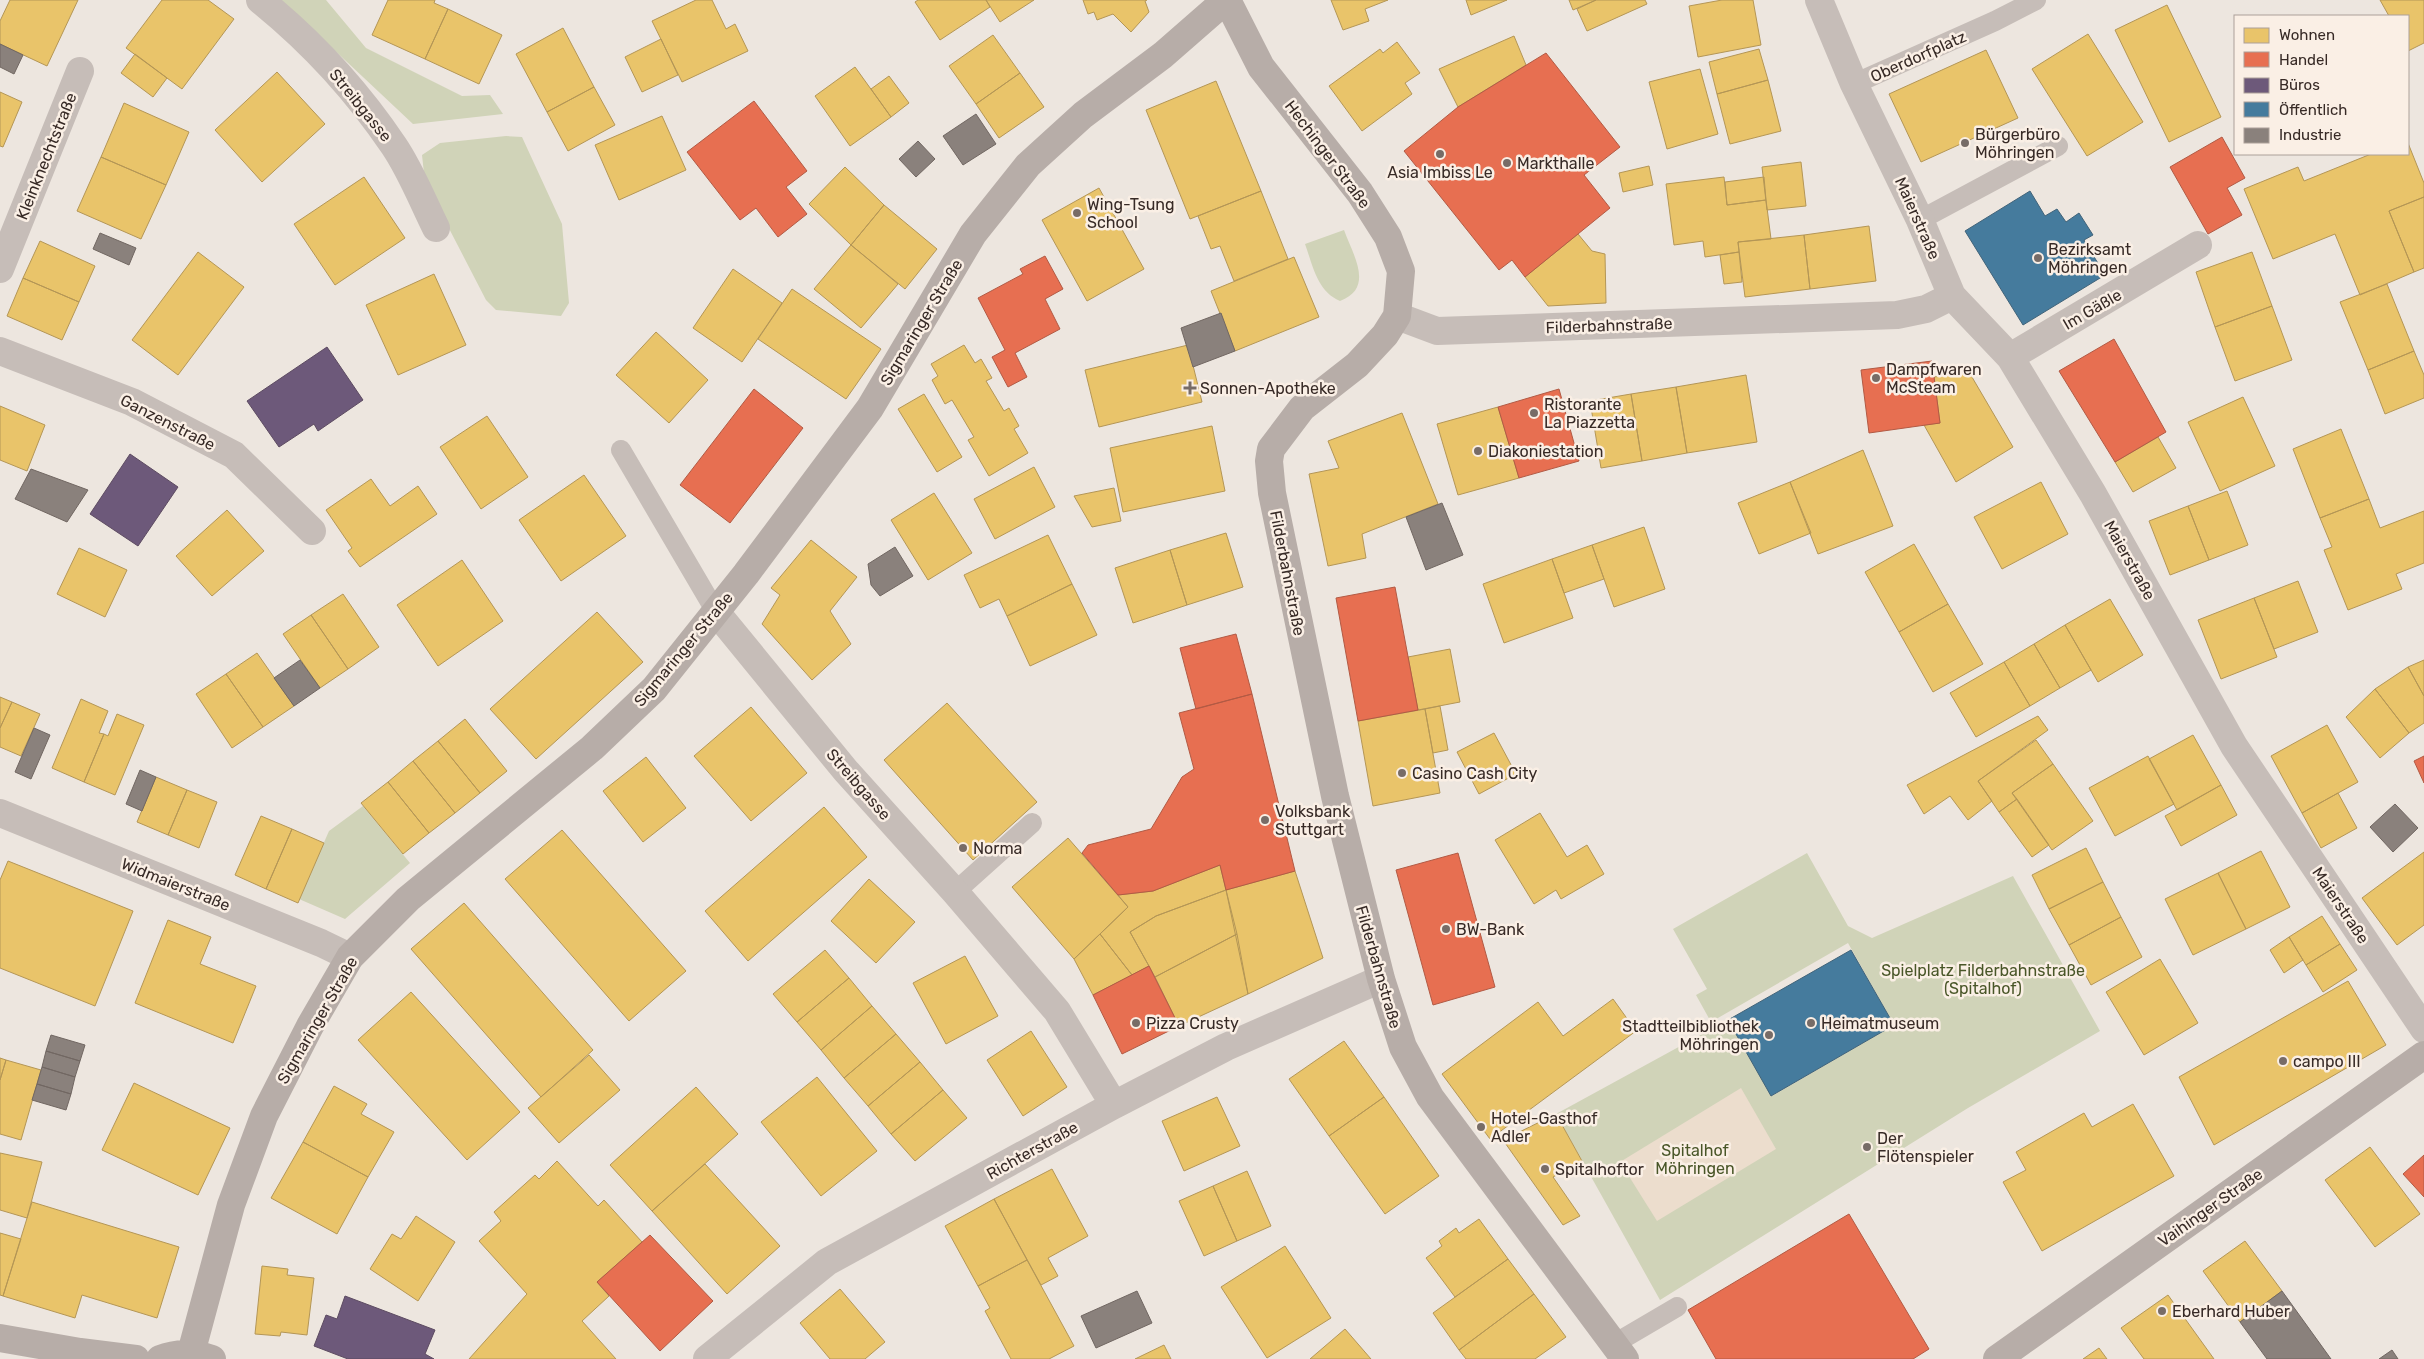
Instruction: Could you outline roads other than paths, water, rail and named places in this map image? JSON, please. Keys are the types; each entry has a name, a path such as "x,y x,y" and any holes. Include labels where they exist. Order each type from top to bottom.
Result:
{"main road":[{"name":"Hechinger Straße","path":"1227,0 1261,67 1360,193 1388,237 1401,271 1397,316"},
{"name":"Sigmaringer Straße","path":"202,1356 231,1205 264,1116 310,1026 350,958 408,899 592,748 654,689 716,612 870,408 976,229 1028,165 1083,115 1163,55 1227,0"},
{"name":"Filderbahnstraße","path":"1397,316 1386,335 1357,365 1302,408 1271,448 1269,461 1272,493 1334,796 1381,979 1403,1047 1430,1097 1620,1351"},
{"name":"Vaihinger Straße","path":"1997,1359 2424,1055"},
{"path":"0,1338 80,1352 136,1359"},
{"path":"0,1353 12,1359"},
{"path":"160,1359 172,1354 202,1356"}],"street":[{"name":"Streibgasse","path":"260,0 296,30 350,88 395,148 436,228"},
{"name":"Oberdorfplatz","path":"1819,0 1854,84"},
{"name":"Kleinknechtstraße","path":"0,268 80,71"},
{"name":"Maierstraße","path":"1854,84 1920,220 1952,296 2010,357 2093,494 2234,746 2424,1029"},
{"name":"Im Gäßle","path":"2010,357 2198,245"},
{"name":"Filderbahnstraße","path":"1397,316 1437,331 1887,315 1926,309 1952,296"},
{"name":"Ganzenstraße","path":"0,351 132,402 234,455 312,531"},
{"name":"Streibgasse","path":"716,612 846,770 955,892 1057,1011 1114,1105"},
{"name":"Widmaierstraße","path":"0,814 312,939 350,958"},
{"name":"Richterstraße","path":"707,1359 826,1262 1114,1105 1226,1048 1381,979"}],"lane":[{"name":"Oberdorfplatz","path":"1854,84 1995,21 2036,0"},
{"path":"1920,220 2058,146"},
{"name":"Streibgasse","path":"621,450 716,612"},
{"path":"955,892 1032,823"},
{"path":"1620,1351 1677,1307"}],"place":[{"name":"Bürgerbüro Möhringen","path":"1965,143"},
{"name":"Asia Imbiss Le","path":"1440,154"},
{"name":"Markthalle","path":"1507,163"},
{"name":"Wing-Tsung School","path":"1077,213"},
{"name":"Bezirksamt Möhringen","path":"2038,258"},
{"name":"Dampfwaren McSteam","path":"1876,378"},
{"name":"Sonnen-Apotheke","path":"1190,388"},
{"name":"Ristorante La Piazzetta","path":"1534,413"},
{"name":"Diakoniestation","path":"1478,451"},
{"name":"Casino Cash City","path":"1402,773"},
{"name":"Volksbank Stuttgart","path":"1265,820"},
{"name":"Norma","path":"963,848"},
{"name":"BW-Bank","path":"1446,929"},
{"name":"Pizza Crusty","path":"1136,1023"},
{"name":"Heimatmuseum","path":"1811,1023"},
{"name":"Stadtteilbibliothek Möhringen","path":"1769,1035"},
{"name":"campo III","path":"2283,1061"},
{"name":"Hotel-Gasthof Adler","path":"1481,1127"},
{"name":"Der Flötenspieler","path":"1867,1147"},
{"name":"Spitalhoftor","path":"1545,1169"},
{"name":"Eberhard Huber","path":"2162,1311"}],"park label":[{"name":"Spielplatz Filderbahnstraße (Spitalhof)","path":"1983,979"},
{"name":"Spitalhof Möhringen","path":"1695,1159"}]}
